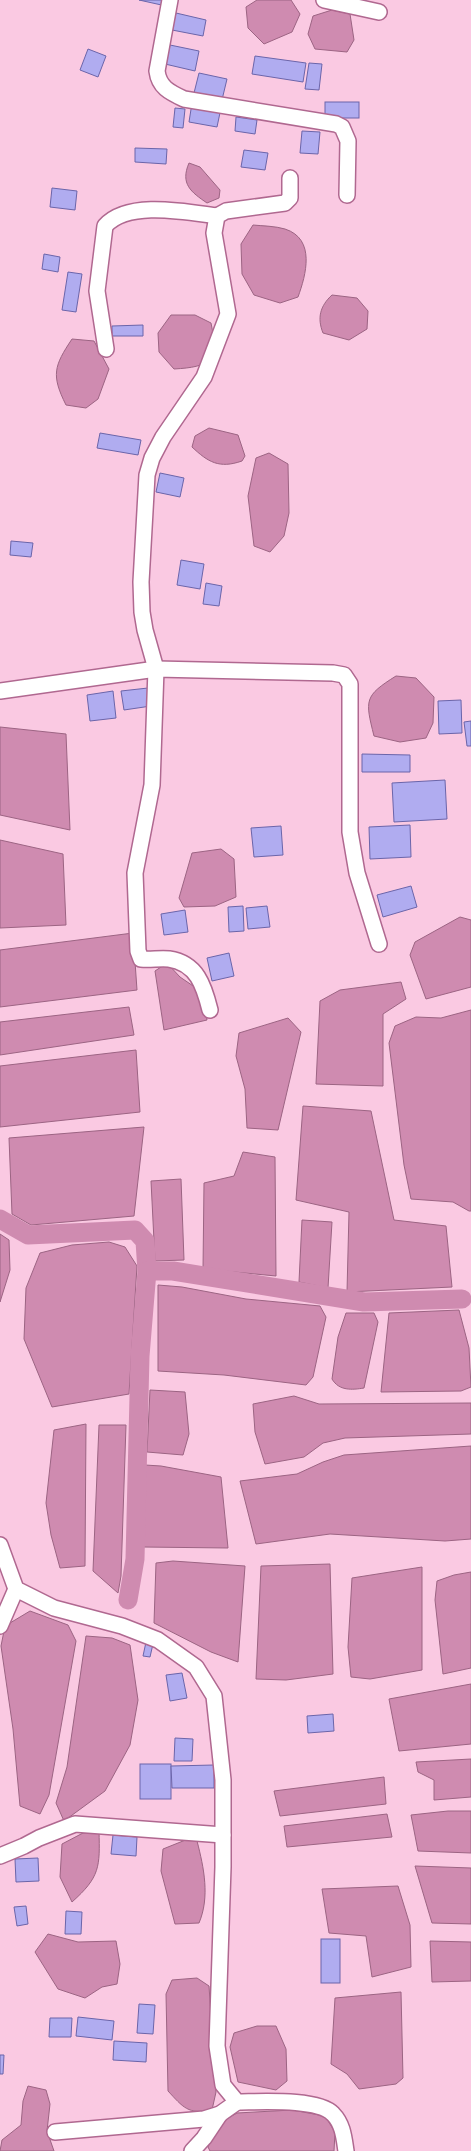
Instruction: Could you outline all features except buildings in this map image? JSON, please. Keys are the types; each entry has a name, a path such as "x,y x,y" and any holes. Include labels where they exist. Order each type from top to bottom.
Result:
{"street":[{"path":"170,0 157,71 158,82 168,91 184,99 336,124 342,127 348,141 347,195"},
{"path":"324,0 380,12"},
{"path":"106,349 97,291 105,226 110,220 123,215 148,210 166,210 217,216 226,211 285,203 290,198 290,178"},
{"path":"210,1010 201,980 191,968 170,960 141,959 138,951 135,873 152,785 156,669 142,612 141,582 147,475 152,458 164,437 204,377 228,314 214,233 217,216"},
{"path":"0,691 156,669 332,673 344,675 350,684 350,832 357,874 379,944"},
{"path":"0,1545 16,1589 0,1626"},
{"path":"16,1589 54,1608 122,1626 158,1640 196,1667 214,1696 223,1780 217,2046 223,2085 237,2102"},
{"path":"0,1856 75,1824 223,1835"},
{"path":"192,2151 204,2138 220,2114 237,2102 307,2104 322,2107 333,2114 342,2129 346,2151"},
{"path":"55,2132 204,2118 220,2114"}],"shaded area":[{"path":"257,0 291,0 300,14 292,32 264,44 248,28 246,7"},
{"path":"332,10 350,14 354,40 347,52 315,49 308,34 313,16"},
{"path":"189,163 200,167 220,190 219,198 207,203 192,191 186,177"},
{"path":"253,225 285,229 295,234 301,241 305,249 306,268 298,297 280,303 254,295 242,274 241,244"},
{"path":"332,295 357,298 368,311 367,329 349,340 323,333 320,322 321,312 325,303"},
{"path":"171,315 195,315 211,323 214,346 209,360 204,364 174,369 159,352 158,333"},
{"path":"72,339 94,341 109,369 98,399 86,408 66,405 58,386 58,364"},
{"path":"209,428 238,435 245,456 242,461 227,464 214,463 203,457 192,447 195,436"},
{"path":"269,453 288,464 289,513 284,536 270,552 254,546 248,496 256,458"},
{"path":"396,676 416,678 434,697 433,723 426,738 400,742 374,736 369,714 370,700 378,689"},
{"path":"0,727 66,734 70,830 0,815"},
{"path":"0,840 63,854 66,925 0,928"},
{"path":"221,849 234,859 236,897 215,906 184,907 179,898 192,853"},
{"path":"460,917 471,920 471,987 426,999 410,955 415,942"},
{"path":"133,933 137,990 0,1007 0,950"},
{"path":"167,963 180,977 202,992 207,1020 164,1030 155,971"},
{"path":"401,982 406,999 383,1014 383,1086 316,1084 320,1001 340,990"},
{"path":"129,1007 134,1035 0,1055 0,1022"},
{"path":"471,1010 471,1211 469,1211 453,1202 411,1199 404,1165 389,1043 395,1026 416,1017 441,1018"},
{"path":"288,1018 301,1032 278,1130 247,1128 245,1089 236,1056 239,1033"},
{"path":"136,1050 140,1112 0,1127 0,1066"},
{"path":"303,1106 371,1111 394,1220 446,1226 452,1287 347,1292 349,1212 296,1200"},
{"path":"144,1127 134,1216 31,1225 12,1214 9,1138"},
{"path":"243,1152 275,1157 276,1276 203,1269 204,1183 234,1176"},
{"path":"181,1179 184,1260 155,1261 151,1181"},
{"path":"302,1220 332,1222 328,1288 299,1282"},
{"path":"0,1234 9,1240 10,1270 0,1302"},
{"path":"109,1242 125,1247 137,1266 129,1394 52,1407 24,1339 26,1288 40,1253 72,1245"},
{"path":"158,1285 182,1287 246,1299 320,1306 326,1317 313,1377 306,1385 224,1375 158,1371"},
{"path":"459,1310 469,1348 471,1387 461,1391 381,1392 389,1313"},
{"path":"346,1313 374,1313 378,1322 364,1388 342,1388 332,1379 338,1337"},
{"path":"150,1390 185,1392 189,1434 183,1455 147,1452"},
{"path":"294,1396 319,1404 471,1403 471,1434 345,1438 323,1443 304,1457 265,1464 255,1432 253,1404"},
{"path":"86,1424 85,1566 60,1568 51,1535 46,1503 54,1430"},
{"path":"99,1425 126,1425 121,1576 118,1593 93,1571"},
{"path":"471,1446 471,1539 445,1541 330,1534 256,1544 240,1481 297,1474 344,1455"},
{"path":"145,1465 161,1466 221,1477 228,1548 143,1547"},
{"path":"173,1561 245,1566 238,1662 211,1652 154,1623 156,1563"},
{"path":"330,1564 333,1674 286,1680 256,1679 261,1566"},
{"path":"422,1567 422,1670 370,1679 351,1677 348,1647 352,1578"},
{"path":"471,1572 471,1668 443,1674 435,1600 437,1581"},
{"path":"30,1611 68,1625 76,1641 49,1795 40,1814 20,1806 13,1729 1,1646 5,1626"},
{"path":"86,1636 112,1638 130,1645 138,1700 130,1745 105,1791 64,1821 56,1803 67,1767"},
{"path":"471,1684 471,1744 399,1751 389,1699"},
{"path":"471,1759 471,1797 434,1800 434,1780 418,1772 416,1762"},
{"path":"384,1777 386,1804 280,1816 274,1791"},
{"path":"448,1811 471,1811 471,1853 418,1851 411,1815"},
{"path":"387,1814 392,1837 287,1847 284,1826"},
{"path":"99,1831 99,1854 96,1871 88,1885 72,1902 60,1877 62,1844 83,1833"},
{"path":"188,1839 197,1841 204,1872 204,1903 199,1923 175,1924 161,1871 163,1849"},
{"path":"415,1866 471,1868 471,1924 432,1923"},
{"path":"398,1886 410,1925 411,1967 372,1977 366,1936 329,1933 322,1889"},
{"path":"48,1934 78,1942 116,1941 120,1964 117,1984 102,1987 85,1998 58,1989 35,1952"},
{"path":"430,1941 471,1942 471,1981 432,1982"},
{"path":"197,1978 209,1986 216,2092 212,2110 204,2111 187,2108 168,2091 166,1994 172,1980"},
{"path":"401,1992 403,2078 396,2084 359,2089 347,2074 331,2064 335,1998"},
{"path":"257,2026 276,2026 286,2049 287,2081 276,2090 238,2082 230,2047 234,2033"},
{"path":"28,2086 46,2090 50,2104 47,2131 54,2151 0,2151 2,2140 21,2125 23,2101"},
{"path":"292,2110 325,2116 335,2132 334,2151 210,2151 208,2147 218,2124 237,2113"}],"waterway":[{"path":"0,1219 28,1235 135,1230 145,1241 147,1271 140,1356 135,1559 128,1600"},
{"path":"147,1271 173,1271 364,1302 462,1299"}]}
